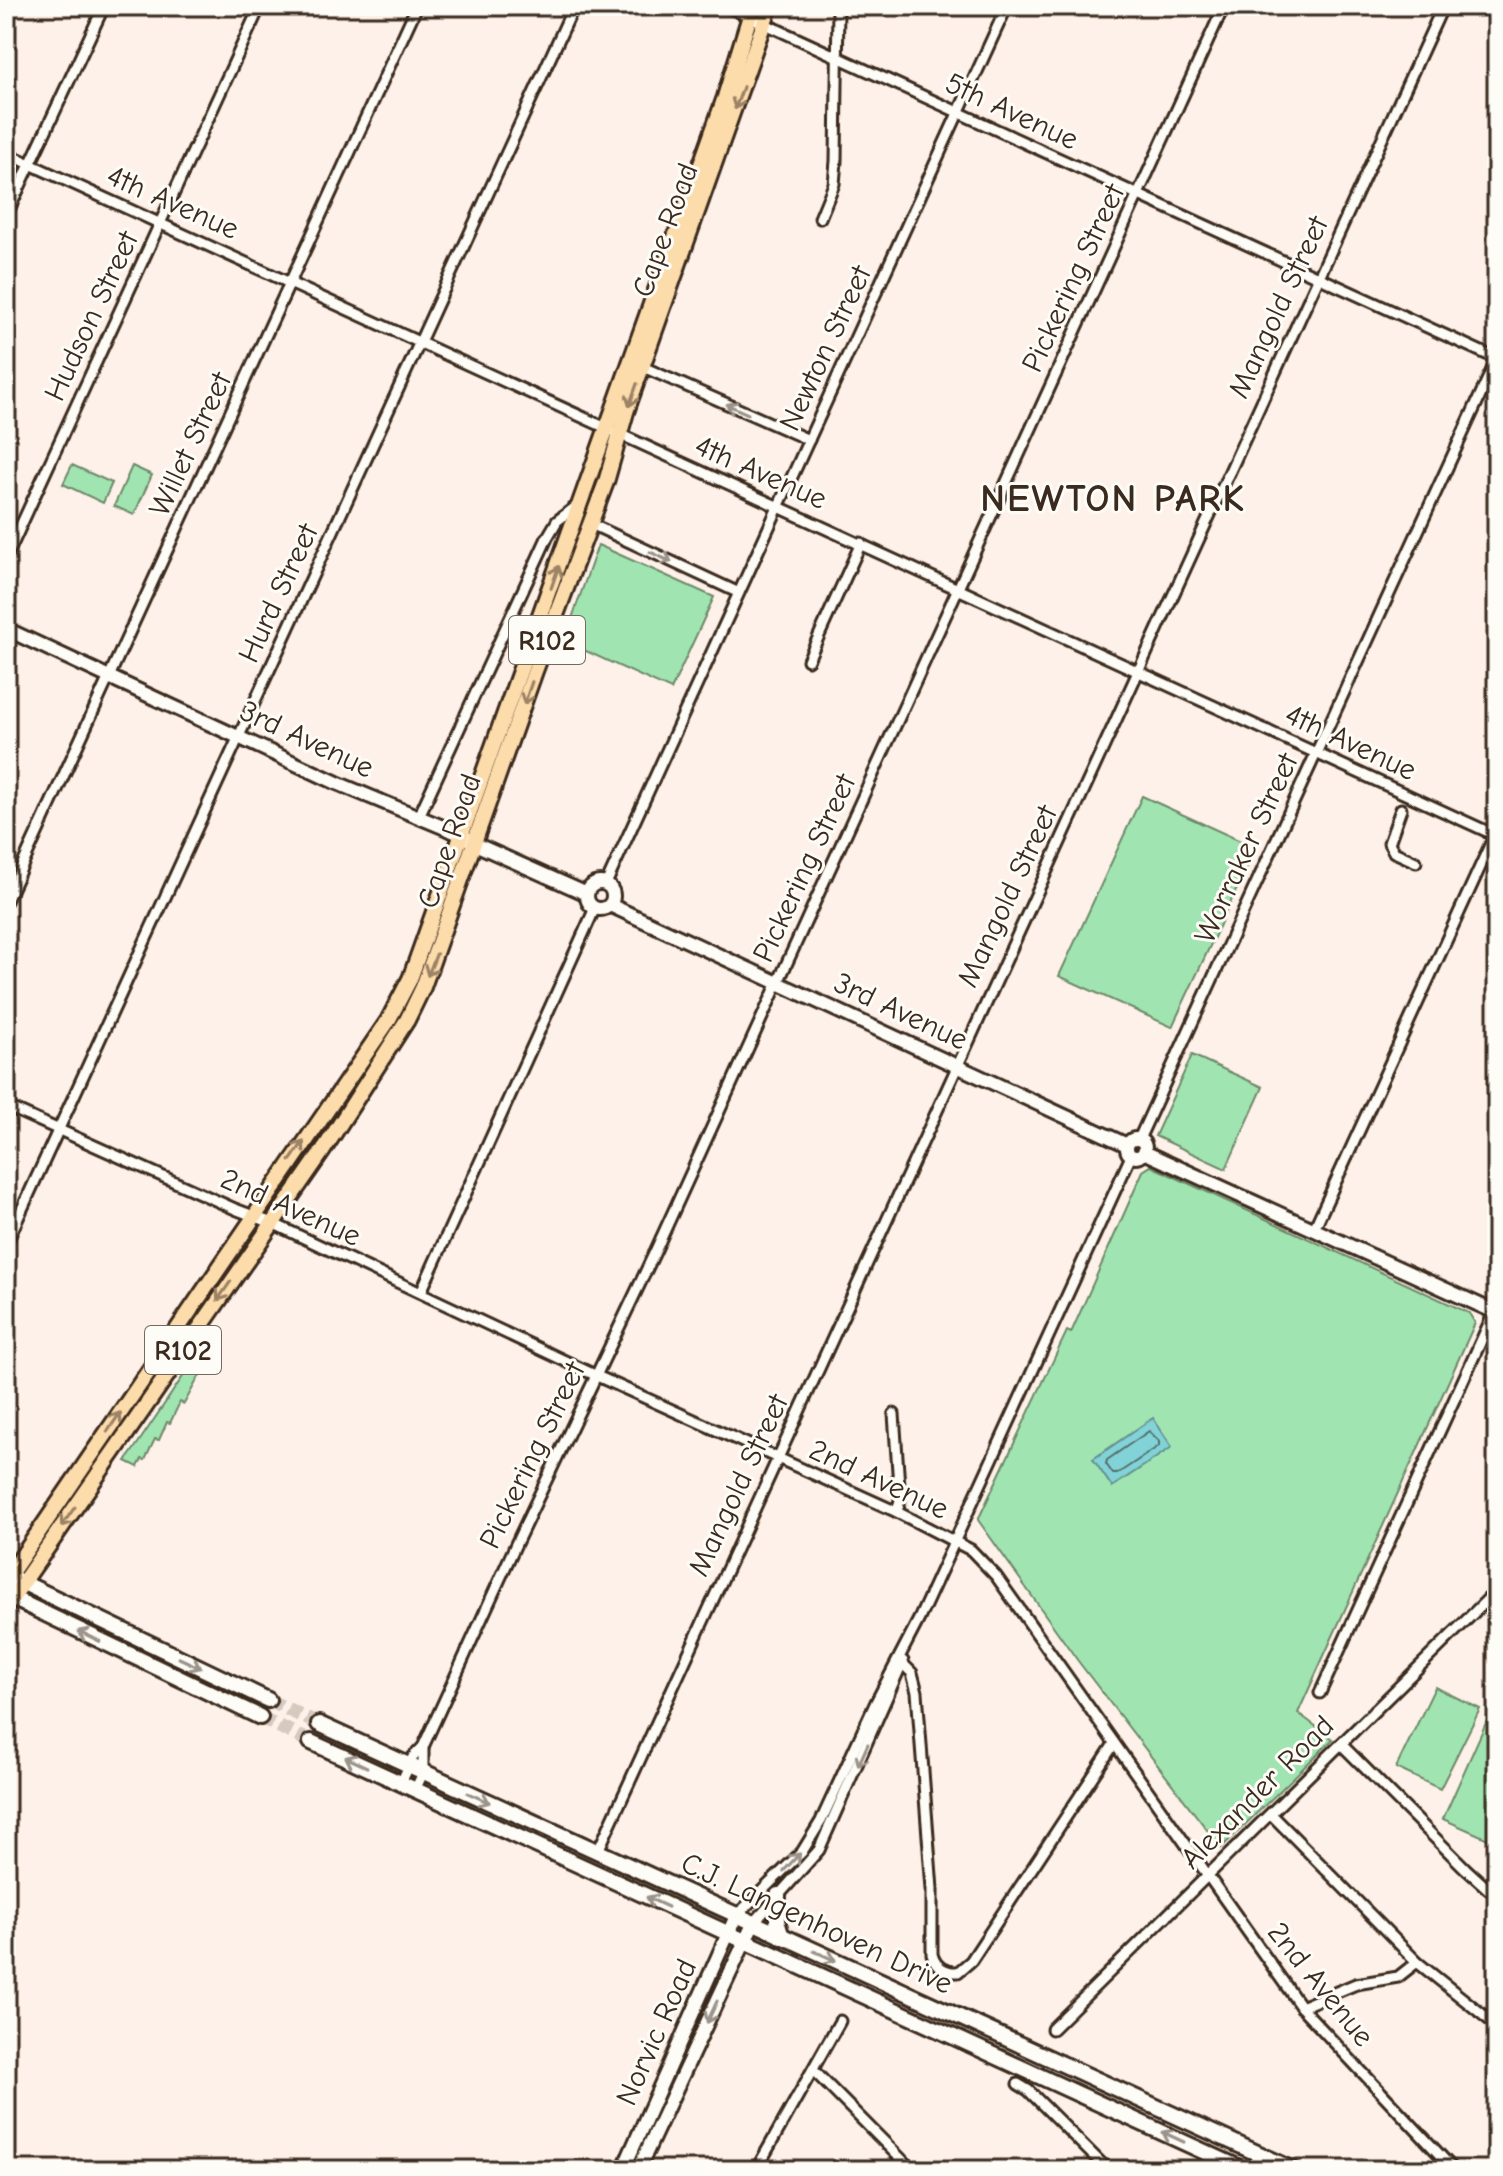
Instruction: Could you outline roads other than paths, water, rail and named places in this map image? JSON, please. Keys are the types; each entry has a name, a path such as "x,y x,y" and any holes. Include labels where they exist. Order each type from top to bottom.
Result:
{"main road":[{"name":"Cape Road","path":"8,1600 11,1578 388,1021 403,994 421,954 581,503 643,367 770,6"},
{"name":"Cape Road","path":"11,1578 272,1223 407,1020 437,952 535,671 591,524 614,432 752,12"},
{"path":"11,1578 268,1700"},
{"path":"8,1600 260,1717"},
{"name":"C.J. Langenhoven Drive","path":"319,1724 1294,2170"},
{"name":"C.J. Langenhoven Drive","path":"311,1742 1244,2170"},
{"path":"778,1895 777,1921 782,1937"}],"street":[{"path":"6,216 104,6"},
{"name":"Hudson Street","path":"6,558 260,6"},
{"name":"Willet Street","path":"6,901 417,6"},
{"name":"Hurd Street","path":"6,1244 574,6"},
{"name":"5th Avenue","path":"726,6 752,12 766,24 1497,359"},
{"path":"820,218 834,184 838,6"},
{"name":"Newton Street","path":"606,884 1007,6"},
{"name":"Pickering Street","path":"401,1783 408,1766 423,1747 597,1376 1224,6"},
{"name":"Mangold Street","path":"598,1851 1443,6"},
{"name":"4th Avenue","path":"6,153 1496,834"},
{"name":"Worraker Street","path":"753,1924 823,1843 914,1631 1497,359"},
{"path":"643,367 809,440"},
{"path":"419,816 556,522 581,503"},
{"path":"591,524 737,592"},
{"path":"808,660 861,543"},
{"name":"3rd Avenue","path":"6,629 337,783 462,835 475,844 587,894"},
{"path":"1401,809 1390,836 1390,848 1416,862"},
{"path":"1314,1229 1496,834"},
{"path":"594,884 606,884 613,893 610,905 603,909 590,904 587,894 594,884"},
{"name":"3rd Avenue","path":"610,905 1496,1310"},
{"path":"421,1292 595,908"},
{"name":"2nd Avenue","path":"6,1106 272,1223 597,1376 897,1512 971,1550 989,1567 1301,2007 1454,2170"},
{"path":"1320,1693 1496,1310"},
{"path":"894,1414 900,1500 897,1512"},
{"name":"Alexander Road","path":"1052,2029 1497,1590"},
{"path":"901,1662 912,1673 917,1692 932,1889 932,1954 935,1963 942,1969 958,1972 971,1961 1114,1744"},
{"name":"Worraker Street","path":"736,1916 807,1845 901,1662"},
{"path":"1341,1744 1466,1869 1497,1894"},
{"name":"Pickering Street","path":"415,1790 423,1773 423,1747"},
{"path":"1271,1814 1417,1962 1497,2026"},
{"name":"Norvic Road","path":"623,2170 736,1916"},
{"name":"Norvic Road","path":"638,2170 753,1924"},
{"path":"1301,2007 1356,1984 1398,1977 1417,1962"},
{"path":"756,2170 840,2021"},
{"path":"813,2070 912,2170"},
{"path":"1018,2084 1028,2090 1108,2170"}],"water":[{"path":"1153,1418 1172,1447 1112,1487 1093,1459"}],"tunnel":[{"path":"268,1700 319,1724"},
{"path":"260,1717 311,1742"}],"district":[{"name":"NEWTON PARK","path":"1113,498"}]}
